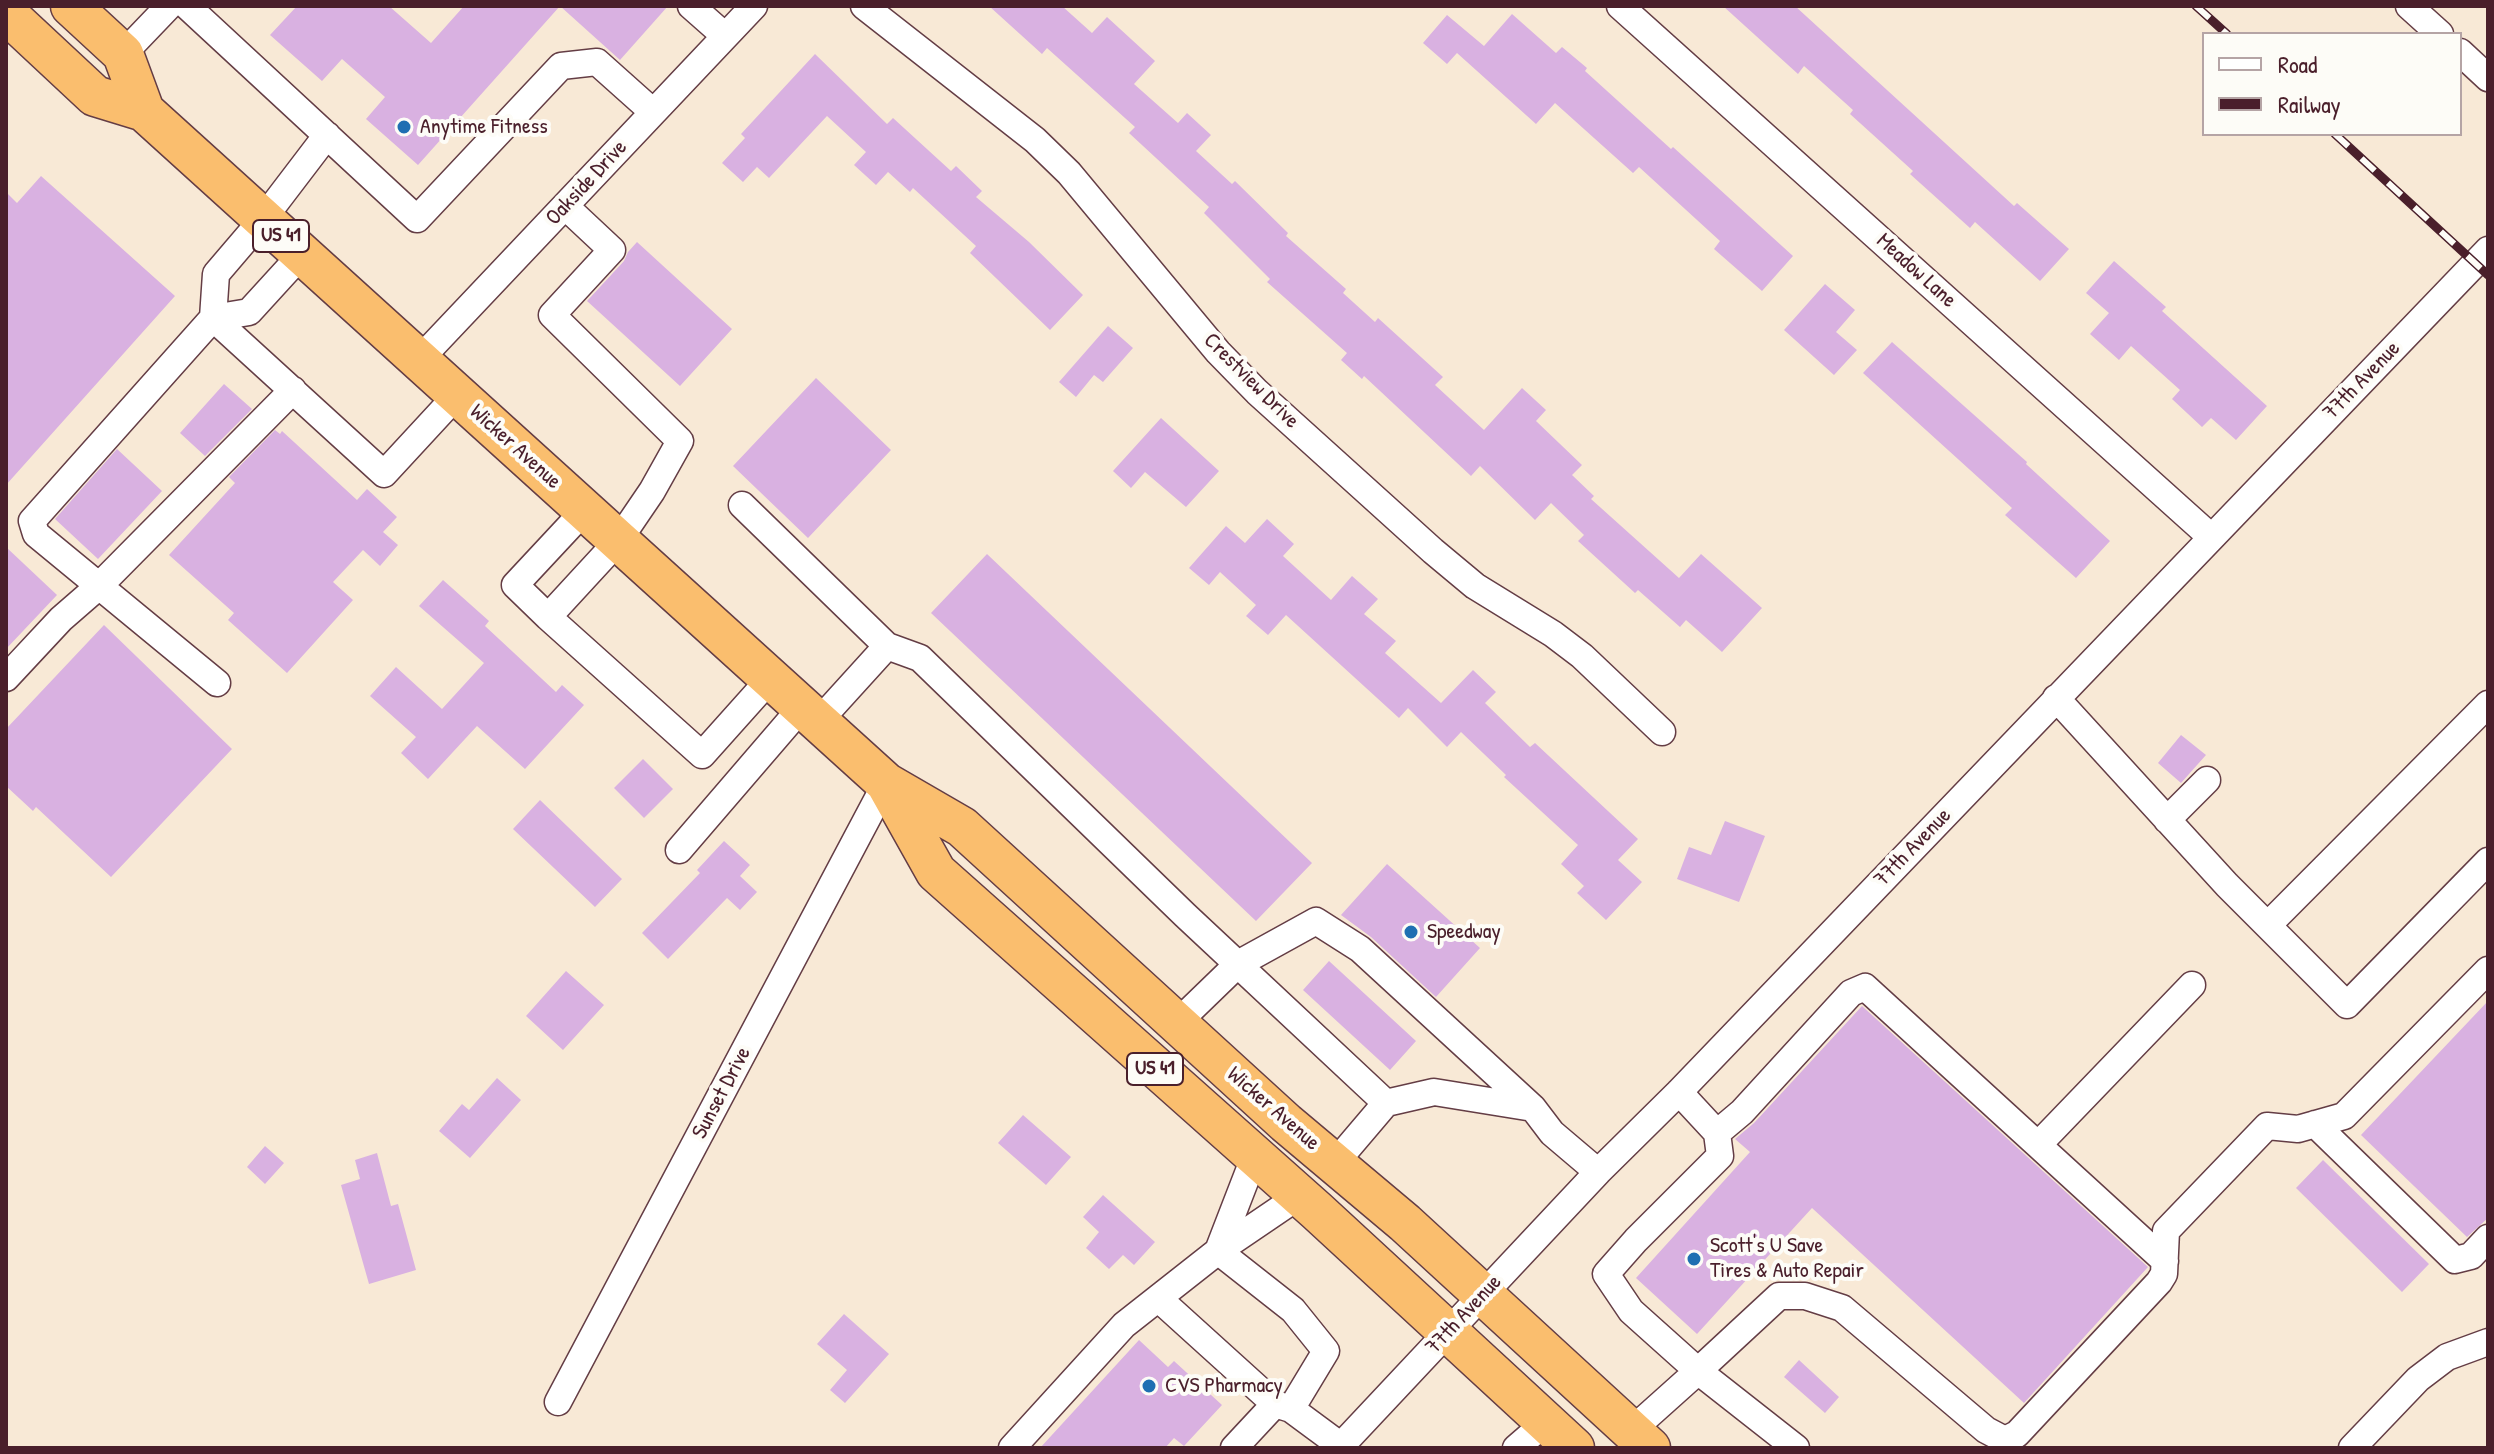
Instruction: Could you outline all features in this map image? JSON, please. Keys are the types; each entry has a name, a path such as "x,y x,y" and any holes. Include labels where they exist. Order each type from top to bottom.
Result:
{"highway":[{"name":"Wicker Avenue","path":"71,6 123,54 144,111"},
{"name":"Wicker Avenue","path":"6,13 95,96 144,111 886,783 962,827 1286,1123 1405,1223 1640,1439"},
{"name":"Wicker Avenue","path":"886,783 936,872 1299,1196 1560,1435"}],"street":[{"path":"123,54 169,6"},
{"path":"187,6 417,219 561,66 597,62 653,112"},
{"path":"691,6 725,36"},
{"name":"Oakside Drive","path":"419,360 754,6"},
{"name":"Crestview Drive","path":"864,6 1035,140 1069,173 1218,352 1257,392 1433,551 1475,586 1553,634 1582,656 1662,732"},
{"name":"Meadow Lane","path":"1620,6 2211,537"},
{"path":"2409,6 2438,32"},
{"path":"2462,54 2488,78"},
{"path":"217,683 36,534 32,521 213,318 216,274 263,219 327,135"},
{"path":"548,617 618,541 652,491 680,441 552,315 612,250 565,206"},
{"name":"77th Avenue","path":"1340,1447 1598,1172 1679,1092 2488,250"},
{"path":"213,318 249,312 302,254"},
{"path":"213,318 384,474 457,395"},
{"path":"6,678 61,619 99,586 293,390"},
{"path":"742,505 887,646 920,658 1386,1103"},
{"path":"584,511 515,585 548,617 702,755 770,679"},
{"path":"679,850 810,714 887,646"},
{"path":"2056,698 2167,820 2347,1005 2488,861"},
{"path":"2268,925 2488,704"},
{"path":"2167,820 2207,780"},
{"name":"Sunset Drive","path":"558,1402 886,783"},
{"path":"1177,1023 1238,964 1316,921 1360,949 1533,1108 1552,1133 1598,1172"},
{"path":"1640,1439 1698,1371 1779,1296 1805,1296 1842,1308 1986,1430 2005,1440 2017,1434 2159,1282 2164,1274 2166,1231 2267,1126 2298,1129 2344,1116 2488,970"},
{"path":"2038,1145 2192,985"},
{"path":"1717,1133 1742,1112 1851,993 1865,987 2165,1261"},
{"path":"1335,1163 1386,1103 1434,1092 1533,1108"},
{"path":"1679,1092 1717,1133 1720,1156 1606,1274 1631,1311 1698,1371 1796,1448"},
{"path":"2315,1124 2455,1260 2471,1256 2488,1238"},
{"path":"1218,1251 1254,1158"},
{"path":"1012,1448 1124,1325 1218,1251 1299,1196"},
{"path":"1218,1251 1293,1310 1326,1351 1283,1407 1234,1448"},
{"path":"1159,1299 1283,1407 1340,1447"},
{"path":"2352,1448 2418,1379 2447,1357 2488,1342"},
{"path":"1516,1448 1560,1435"}],"building":[{"path":"297,6 389,6 431,43 464,6 560,6 418,165 366,119 385,97 342,59 322,81 270,35"},
{"path":"560,6 668,6 620,60"},
{"path":"989,6 1062,6 1092,33 1107,17 1155,61 1134,84 1178,123 1187,113 1211,135 1196,151 1232,184 1235,181 1288,233 1286,236 1346,289 1343,293 1375,322 1378,318 1443,377 1435,385 1484,430 1522,388 1546,410 1536,421 1582,465 1572,475 1594,496 1591,499 1679,578 1701,554 1762,608 1722,652 1686,620 1680,627 1638,590 1635,593 1578,541 1584,535 1551,503 1535,520 1480,466 1471,476 1364,376 1362,379 1341,360 1347,353 1267,282 1270,279 1204,213 1209,207 1129,133 1135,127 1047,48 1042,54"},
{"path":"1723,6 1795,6 2014,206 2017,203 2069,249 2040,281 1975,222 1970,228 1910,174 1913,171 1850,114 1853,110 1804,66 1798,74"},
{"path":"1512,14 1556,53 1562,47 1587,68 1585,71 1793,256 1762,291 1714,249 1720,241 1639,167 1633,173 1555,103 1536,124 1457,53 1447,64 1423,43 1447,15 1484,46"},
{"path":"815,54 887,124 893,118 951,171 956,166 982,191 976,197 1029,242 1083,295 1050,330 970,253 976,246 913,188 910,192 888,172 876,185 854,165 866,152 827,116 769,178 757,167 743,182 722,163 745,138 741,134"},
{"path":"41,176 175,296 6,485 6,192 17,203"},
{"path":"637,242 732,329 680,386 587,301"},
{"path":"2114,261 2166,307 2162,311 2267,406 2236,440 2211,418 2202,427 2172,399 2180,390 2131,346 2119,360 2090,334 2109,313 2086,293"},
{"path":"1825,284 1855,310 1836,332 1857,350 1834,375 1784,330"},
{"path":"1108,326 1133,348 1103,382 1094,375 1076,397 1059,382"},
{"path":"1892,342 2110,541 2076,578 2005,515 2012,508 1863,373"},
{"path":"816,378 891,450 808,538 733,466"},
{"path":"224,384 252,409 205,456 180,433"},
{"path":"1161,418 1219,471 1186,507 1145,472 1131,488 1113,471"},
{"path":"275,430 280,434 282,431 357,500 367,489 397,517 383,532 398,545 380,566 363,550 333,582 353,600 287,673 228,620 234,613 169,555 235,483 229,477"},
{"path":"117,449 162,491 98,559 55,519"},
{"path":"1267,519 1294,544 1283,556 1331,600 1352,576 1378,599 1364,614 1396,641 1385,653 1441,703 1473,670 1496,692 1485,703 1530,747 1535,743 1638,839 1618,860 1642,882 1606,920 1577,893 1584,886 1561,864 1578,845 1504,777 1506,775 1461,732 1447,747 1408,708 1399,718 1286,615 1268,635 1246,616 1256,605 1220,572 1209,585 1189,568 1226,526 1245,543"},
{"path":"6,547 57,595 6,649"},
{"path":"987,554 1312,863 1256,921 931,613"},
{"path":"443,580 489,621 485,626 556,692 562,685 584,705 525,769 477,726 428,779 401,753 416,737 370,696 396,667 442,709 484,663 419,606"},
{"path":"104,625 232,749 111,877 36,807 33,811 6,786 6,729"},
{"path":"2181,735 2206,755 2181,783 2158,763"},
{"path":"643,759 673,789 644,818 614,788"},
{"path":"540,800 622,879 595,907 513,829"},
{"path":"1725,821 1765,836 1739,902 1677,879 1689,847 1711,855"},
{"path":"724,841 750,865 740,876 757,892 740,910 727,898 668,959 642,933 700,873 697,870"},
{"name":"Speedway","path":"1387,864 1480,948 1436,997 1371,937 1341,915"},
{"path":"1329,961 1416,1041 1390,1070 1303,990"},
{"path":"566,971 604,1005 563,1050 526,1016"},
{"path":"2488,1001 2488,1218 2467,1237 2361,1135"},
{"path":"1862,1006 2148,1267 2024,1403 1812,1208 1697,1334 1636,1278 1750,1152 1735,1139 1754,1123"},
{"path":"497,1078 521,1100 470,1158 439,1131 462,1104 469,1110"},
{"path":"1023,1115 1071,1157 1046,1185 998,1143"},
{"path":"265,1146 284,1163 265,1184 247,1167"},
{"path":"377,1153 391,1206 398,1204 416,1270 369,1284 341,1185 360,1179 355,1160"},
{"path":"2323,1160 2429,1264 2402,1292 2296,1188"},
{"path":"1103,1195 1155,1242 1134,1265 1123,1255 1109,1269 1086,1248 1099,1232 1083,1217"},
{"path":"844,1314 889,1354 845,1403 830,1390 847,1370 817,1344"},
{"name":"CVS Pharmacy","path":"1139,1340 1168,1367 1174,1361 1222,1405 1184,1446 1174,1438 1165,1448 1040,1448"},
{"path":"1799,1360 1839,1397 1825,1413 1784,1377"}],"railway":[{"path":"2196,6 2225,32"},
{"path":"2337,136 2488,275"}],"place":[{"name":"Anytime Fitness","path":"404,127"},
{"name":"Speedway","path":"1411,932"},
{"name":"Scott's U Save Tires & Auto Repair","path":"1694,1259"},
{"name":"CVS Pharmacy","path":"1149,1386"}]}
